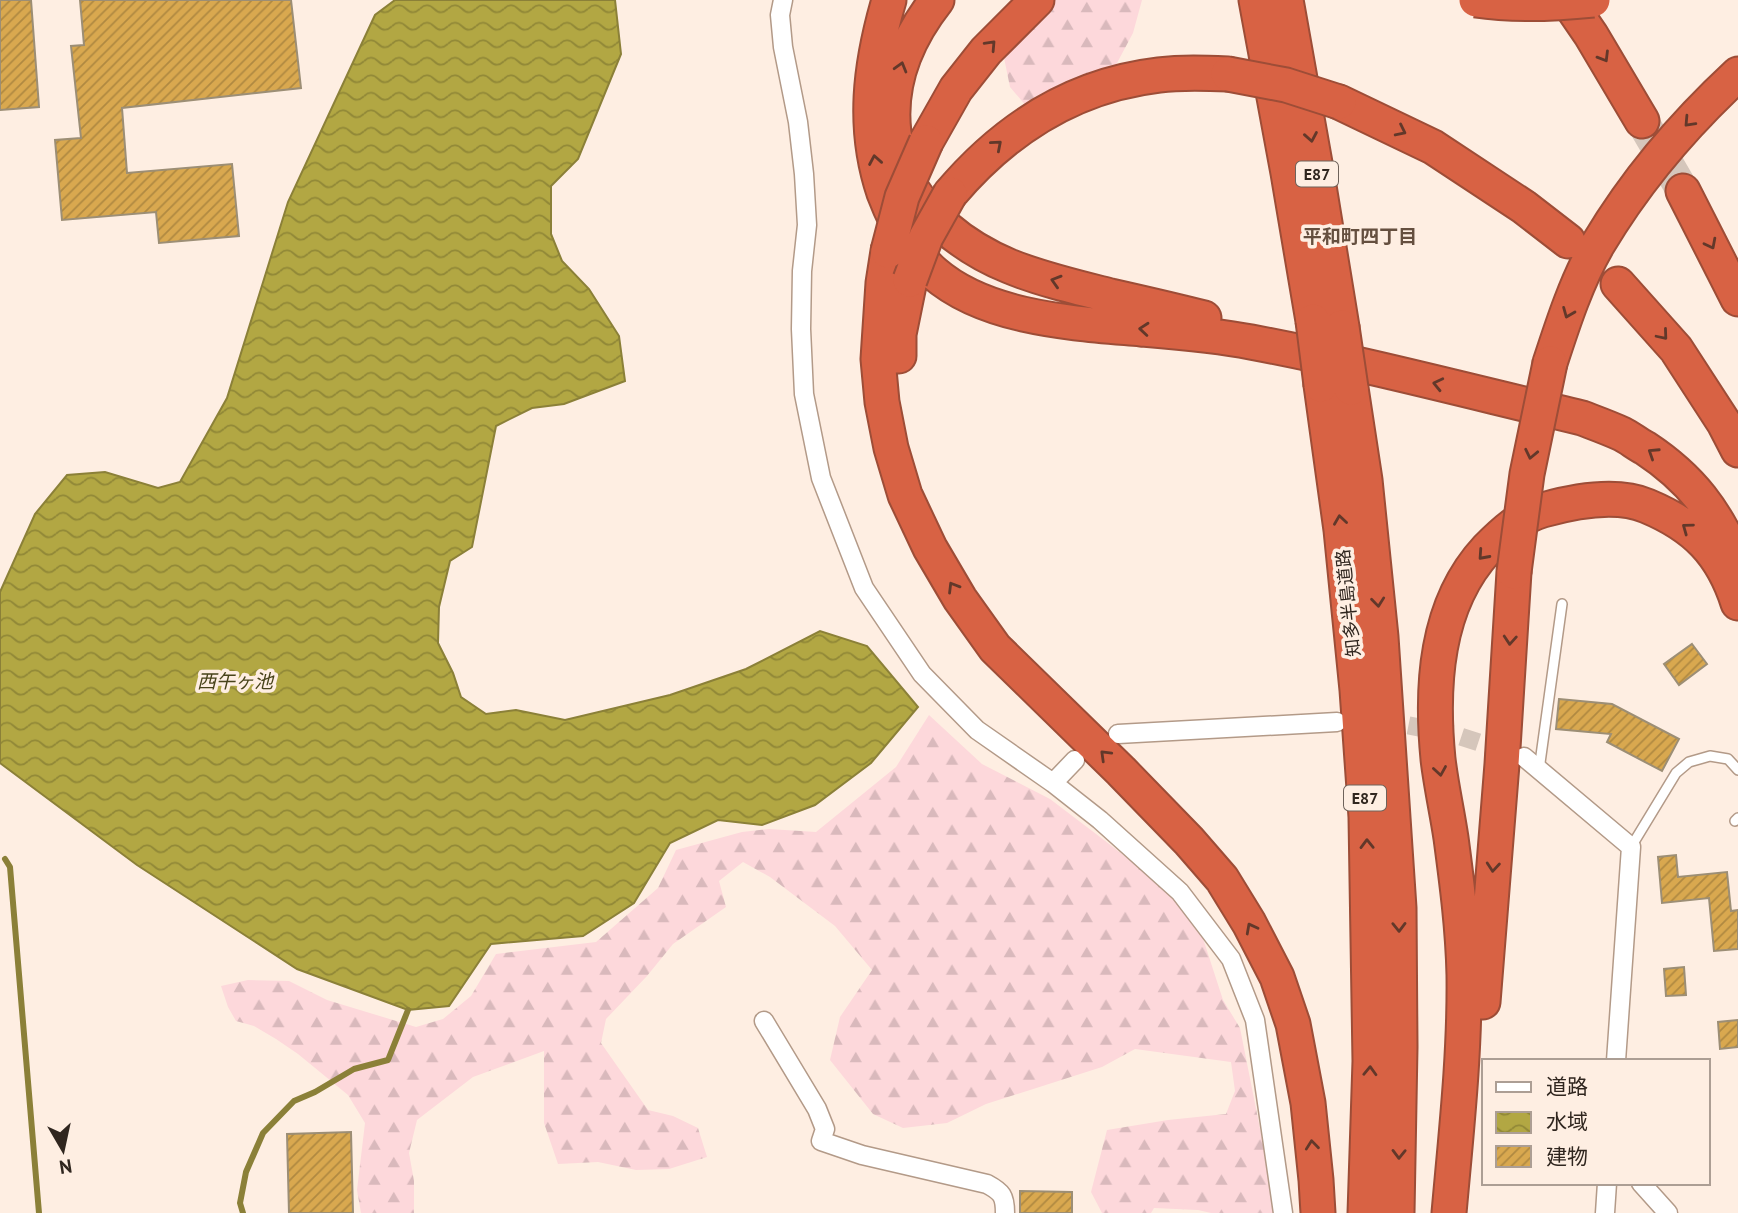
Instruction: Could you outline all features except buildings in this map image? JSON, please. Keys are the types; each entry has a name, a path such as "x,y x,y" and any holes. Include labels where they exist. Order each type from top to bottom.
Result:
{"highway":[{"path":"889,0 874,61 871,96 871,137 878,173 890,208 908,244 934,272 960,291 995,306 1032,315 1079,323 1250,342 1582,418 1624,435 1685,478 1709,507 1729,541 1738,563"},
{"path":"937,0 915,31 905,52 897,81 893,125 902,168 913,191 944,226 983,253 1010,267 1083,289 1363,357 1379,370"},
{"path":"1037,0 986,51 956,89 926,142 902,197 883,283 878,359 882,402 891,448 905,495 930,548 960,599 995,648 1189,841 1222,879 1249,923 1277,977 1293,1024 1308,1103 1318,1213"},
{"path":"1476,0 1525,4 1593,0"},
{"path":"1567,0 1642,121"},
{"name":"知多半島道路","path":"1273,12 1318,180 1327,324 1336,386 1341,530 1366,817 1370,1061 1365,1213"},
{"path":"930,548 903,425 899,377 899,334 910,280 926,237 950,194 967,173 1007,137 1054,107 1104,86 1161,74 1228,74 1286,85 1339,102 1433,147 1524,207 1568,241"},
{"path":"1463,1213 1473,1123 1501,777 1514,572 1527,474 1550,363 1597,245 1651,165 1711,99 1738,74"},
{"path":"1683,191 1738,299"},
{"path":"1618,284 1676,349 1724,423 1738,450"},
{"name":"知多半島道路","path":"1336,386 1365,480 1381,637 1399,908 1397,1213"},
{"path":"1449,1213 1464,1045 1464,973 1451,837 1435,721 1440,647 1448,616 1460,587 1476,561 1501,535 1532,513 1563,504 1609,499 1641,504 1666,514 1693,531 1719,560 1738,603"}],"street":[{"path":"783,0 780,15 783,47 798,122 807,225 801,317 804,394 821,478 864,588 922,674 977,730 1053,783 1100,820 1180,892 1231,959 1255,1020 1283,1213"},
{"path":"1118,734 1337,722"},
{"path":"1524,757 1631,847 1616,1059"},
{"path":"1053,783 1076,760"},
{"path":"764,1021 817,1110 825,1129 821,1141 862,1155 987,1184 1000,1191 1005,1203 1005,1213"},
{"path":"1605,1213 1607,1185"},
{"path":"1643,1185 1668,1213"}],"lane":[{"path":"1539,770 1562,604"},
{"path":"1631,847 1676,773 1689,762 1710,756 1728,759 1738,770"}],"green space":[{"path":"1012,0 1142,0 1133,33 1109,78 1027,107 1010,87 1001,43"},
{"path":"929,715 982,764 1050,799 1104,840 1155,880 1198,923 1223,1000 1240,1028 1266,1159 1273,1213 1211,1213 1154,1208 1151,1213 1102,1213 1091,1192 1107,1130 1226,1114 1235,1091 1231,1062 1135,1049 1102,1067 986,1104 947,1123 903,1128 873,1114 830,1060 840,1017 872,970 835,926 770,877 743,862 719,881 726,907 673,944 606,1019 601,1043 648,1110 673,1116 698,1128 707,1157 669,1169 636,1170 598,1162 558,1164 544,1123 544,1051 473,1077 417,1120 409,1153 414,1181 414,1213 361,1213 357,1190 365,1123 348,1095 276,1039 254,1026 236,1021 228,1007 221,986 248,980 289,981 327,1000 416,1027 443,1019 471,996 496,954 596,942 658,888 676,850 742,832 769,829 816,832 896,767"}],"water":[{"name":"西午ヶ池","path":"395,0 615,0 621,54 578,159 551,186 551,234 562,261 589,289 619,336 625,381 564,404 532,408 496,426 472,547 450,561 439,607 438,643 461,697 486,714 516,710 565,720 670,695 746,669 820,631 867,646 918,707 871,763 815,805 762,825 718,820 670,843 634,903 583,936 491,944 449,1006 408,1010 297,969 137,865 0,763 0,592 35,514 67,475 105,472 158,488 180,482 227,398 288,202 375,15"}],"waterway":[{"path":"5,859 10,867 39,1213"},
{"path":"243,1213 240,1203 246,1172 263,1133 294,1101 354,1069 388,1060 408,1010"}],"tunnel":[{"path":"1642,121 1683,191"},
{"path":"1382,720 1456,735 1508,752"}],"district":[{"name":"平和町四丁目","path":"1360,236"}]}
